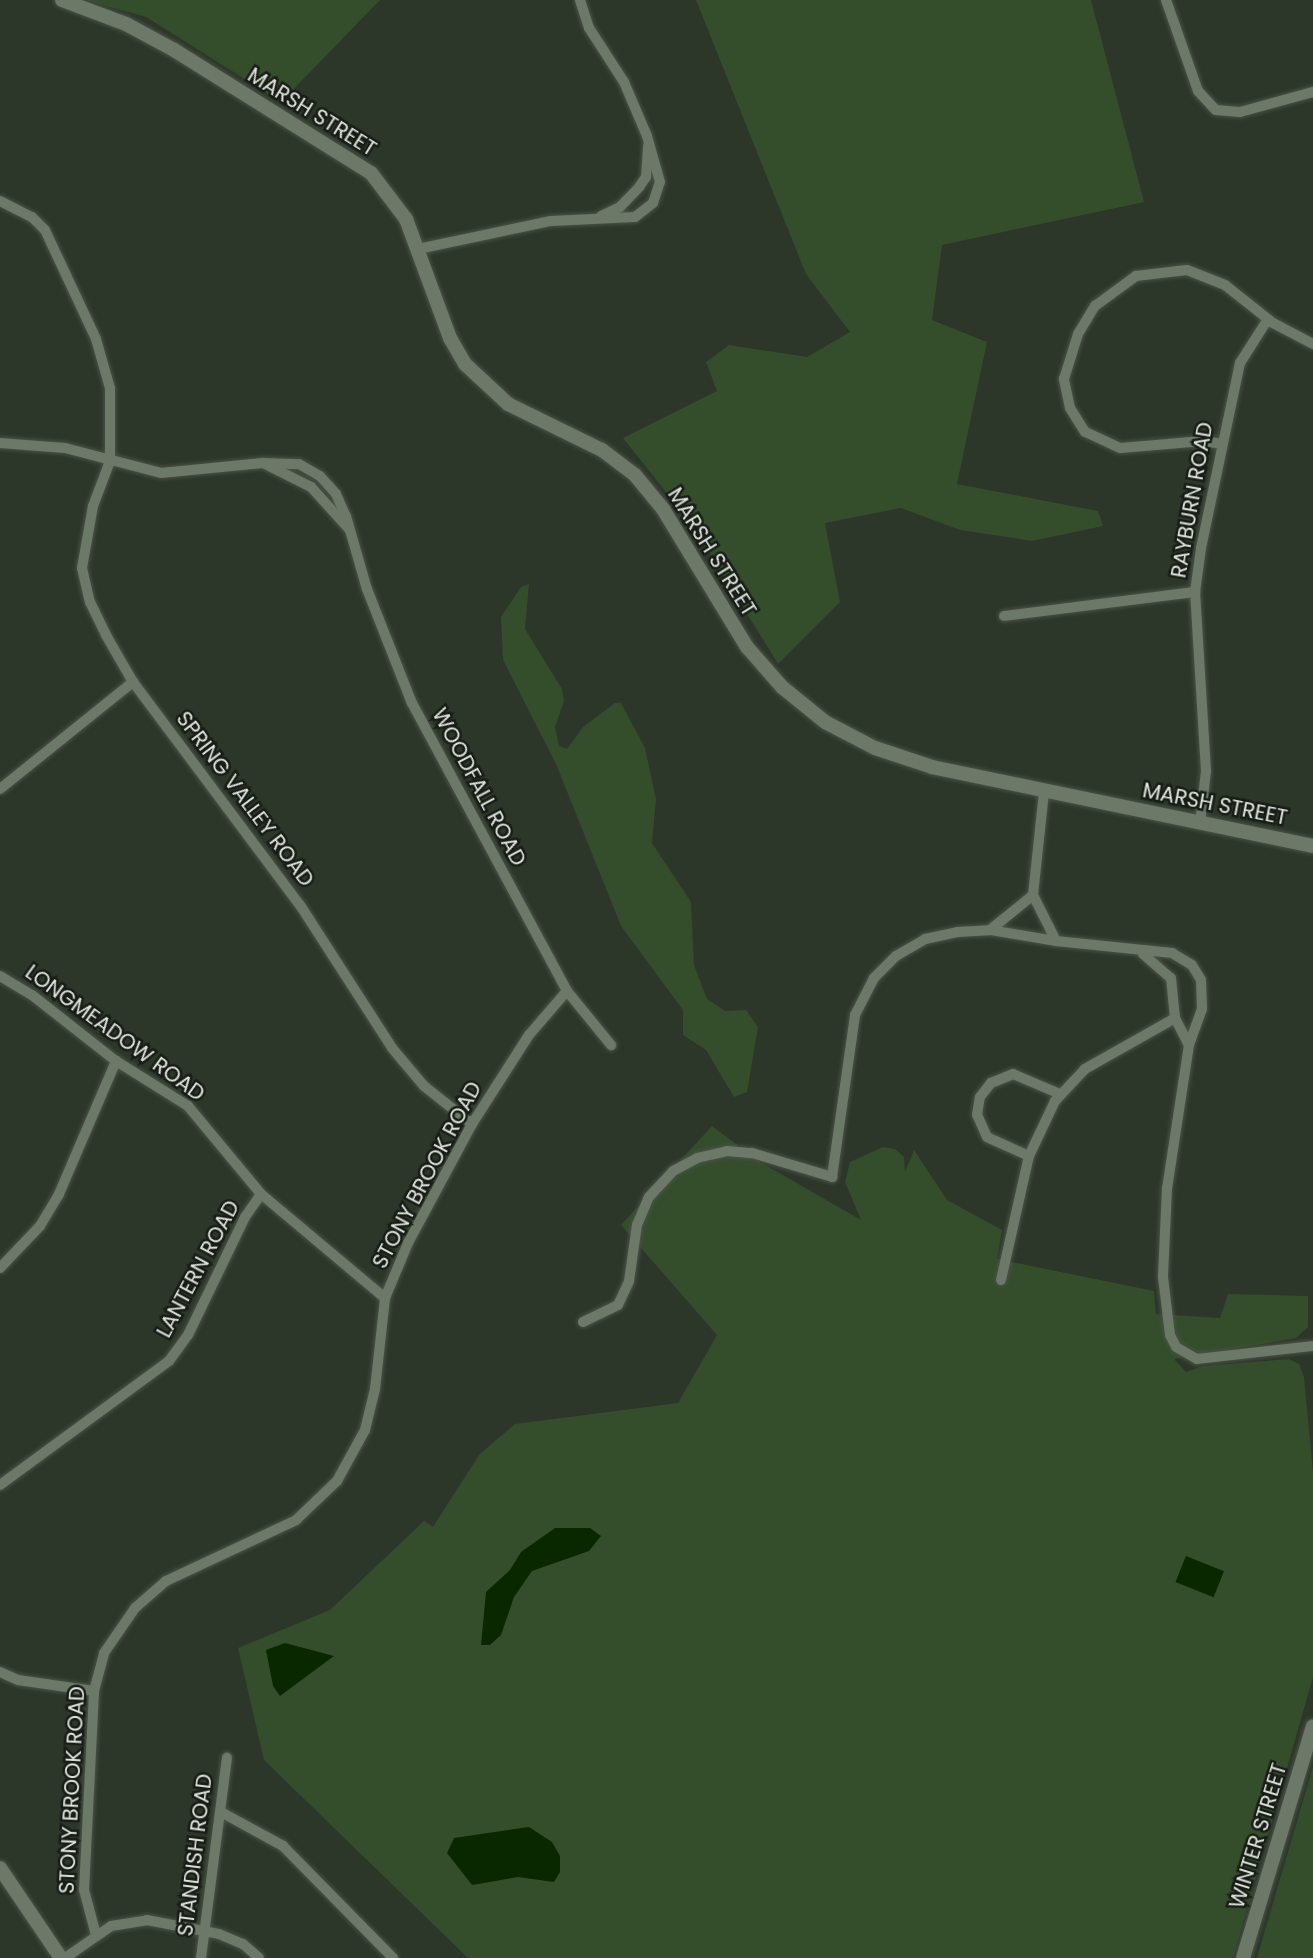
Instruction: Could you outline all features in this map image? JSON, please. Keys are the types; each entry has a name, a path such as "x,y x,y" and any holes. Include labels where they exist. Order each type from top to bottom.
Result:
{"street":[{"name":"MARSH STREET","path":"62,0 126,24 174,50 360,165 390,194 418,248 450,338 465,364 508,404 602,450 635,475 671,521 747,647 798,701 841,732 893,755 1044,792 1313,846"},
{"path":"418,248 551,221 635,217 653,203 660,182 647,136 624,82 589,28 580,0"},
{"path":"1166,0 1198,91 1216,110 1241,113 1313,92"},
{"path":"599,217 631,198 646,177 647,136"},
{"path":"0,201 32,217 45,230 96,339 110,388 110,461"},
{"path":"1222,444 1203,441 1126,448 1091,437 1074,416 1064,389 1071,352 1095,306 1119,285 1154,271 1187,270 1211,277 1268,319 1313,344"},
{"name":"RAYBURN ROAD","path":"1200,823 1206,729 1195,592 1240,363 1268,319"},
{"name":"WOODFALL ROAD","path":"0,443 65,447 110,461 171,473 263,463 292,463 320,476 340,501 367,589 412,704 567,991 611,1045"},
{"name":"SPRING VALLEY ROAD","path":"110,461 93,506 82,568 97,617 133,682 300,905 392,1048 424,1086 472,1124"},
{"path":"1004,616 1096,608 1195,592"},
{"path":"0,789 133,682"},
{"path":"1044,792 1033,895 1056,941"},
{"path":"990,930 1033,895"},
{"path":"583,1322 618,1305 629,1281 637,1225 649,1197 673,1171 696,1158 727,1151 752,1153 832,1177 852,1029 866,990 884,966 910,946 941,935 990,930 1142,953 1179,955 1198,972 1204,999 1189,1045 1167,1188 1163,1277 1170,1335 1177,1347 1197,1359 1313,1346"},
{"path":"1142,953 1171,978 1175,1018 1189,1045"},
{"name":"LONGMEADOW ROAD","path":"0,976 32,995 117,1060 188,1106 261,1194 385,1298"},
{"name":"STONY BROOK ROAD","path":"96,1935 85,1890 94,1691 112,1639 149,1594 184,1570 296,1520 337,1481 358,1448 371,1410 385,1298 408,1243 472,1124 529,1035 567,991"},
{"path":"1001,1280 1029,1156 1060,1094 1084,1069 1175,1018"},
{"path":"0,1268 40,1226 59,1195 117,1060"},
{"path":"1029,1156 997,1144 983,1132 977,1109 983,1092 995,1079 1013,1074 1060,1094"},
{"name":"LANTERN ROAD","path":"0,1485 169,1361 188,1335 245,1216 261,1194"},
{"path":"0,1672 18,1680 94,1691"},
{"name":"WINTER STREET","path":"1243,1958 1313,1726"},
{"name":"STANDISH ROAD","path":"201,1958 227,1758"},
{"path":"221,1812 283,1846 393,1958"},
{"path":"0,1868 63,1958 96,1935 125,1922 156,1921 205,1930 239,1942 258,1958"}],"shaded area":[{"path":"85,0 380,0 281,102 146,17"},
{"path":"696,0 1091,0 1144,202 942,245 932,320 987,342 957,484 1098,511 1103,526 1032,541 960,530 901,508 825,523 840,602 778,664 693,526 623,438 717,391 706,362 729,345 807,357 850,332 806,274"},
{"path":"529,584 525,629 562,689 564,701 555,727 559,746 567,749 583,727 615,703 621,703 645,748 656,799 652,843 691,902 694,965 707,999 725,1011 746,1010 758,1027 747,1092 734,1097 706,1050 683,1035 683,1010 621,926 556,764 503,660 501,617 521,587"},
{"path":"712,1126 757,1160 861,1220 845,1182 850,1162 883,1147 895,1149 904,1157 905,1172 914,1150 947,1200 1002,1230 997,1259 1154,1291 1156,1314 1220,1318 1228,1294 1308,1296 1308,1327 1296,1338 1174,1359 1186,1372 1203,1366 1289,1359 1299,1364 1304,1377 1313,1472 1313,1677 1233,1958 468,1958 264,1760 238,1648 330,1610 424,1521 433,1527 479,1455 515,1424 678,1403 717,1335 621,1225"},
{"path":"555,1528 590,1528 601,1536 589,1551 532,1571 514,1597 501,1635 490,1645 481,1645 486,1592 510,1570 521,1552"},
{"path":"1186,1556 1224,1571 1214,1597 1176,1582"},
{"path":"285,1643 334,1656 280,1696 273,1686 266,1650"},
{"path":"1313,1767 1313,1958 1257,1958 1265,1930"},
{"path":"529,1827 552,1842 560,1856 560,1872 554,1882 518,1877 472,1885 447,1853 454,1838"}]}
